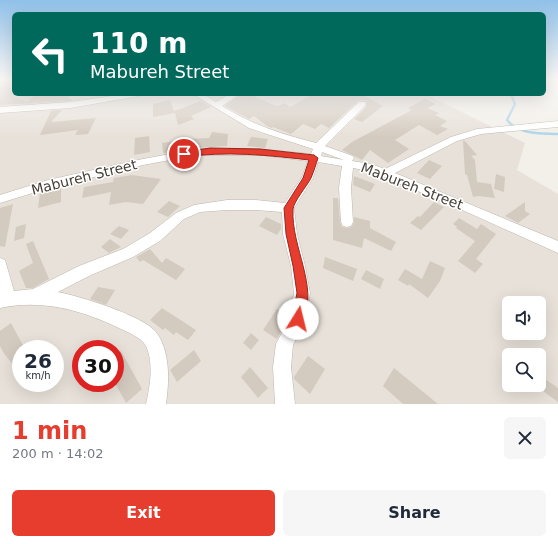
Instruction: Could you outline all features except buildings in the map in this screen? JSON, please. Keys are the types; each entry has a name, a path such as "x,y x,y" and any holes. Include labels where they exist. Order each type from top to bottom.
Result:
{"street":[{"path":"0,110 36,108 120,99"},
{"path":"206,99 218,105 223,111 235,118 261,130 317,152 371,168"},
{"path":"218,105 228,99"},
{"path":"285,404 282,367 285,344 298,319 302,293 298,266 290,234 288,208 307,178 317,152 362,104"},
{"path":"385,174 454,139 480,132 519,126 558,124"},
{"name":"Mabureh Street","path":"0,199 56,182 143,162 197,152 317,152 348,163 371,168 558,247"},
{"path":"347,222 345,188 348,163"},
{"path":"33,297 84,271 128,253 155,237 180,216 198,208 227,205 256,205 288,208"},
{"path":"0,264 4,299 33,297 65,301 107,313 145,333 151,339 158,355 158,394 156,404"}],"shaded area":[{"path":"0,99 435,99 525,143 517,170 558,194 558,404 0,404"}],"waterway":[{"path":"513,99 515,104 507,120 512,125 524,131 558,134"}],"route":[{"path":"184,154 210,151 260,152 314,158 307,178 288,208 290,234 298,266 302,293 298,319"}]}
